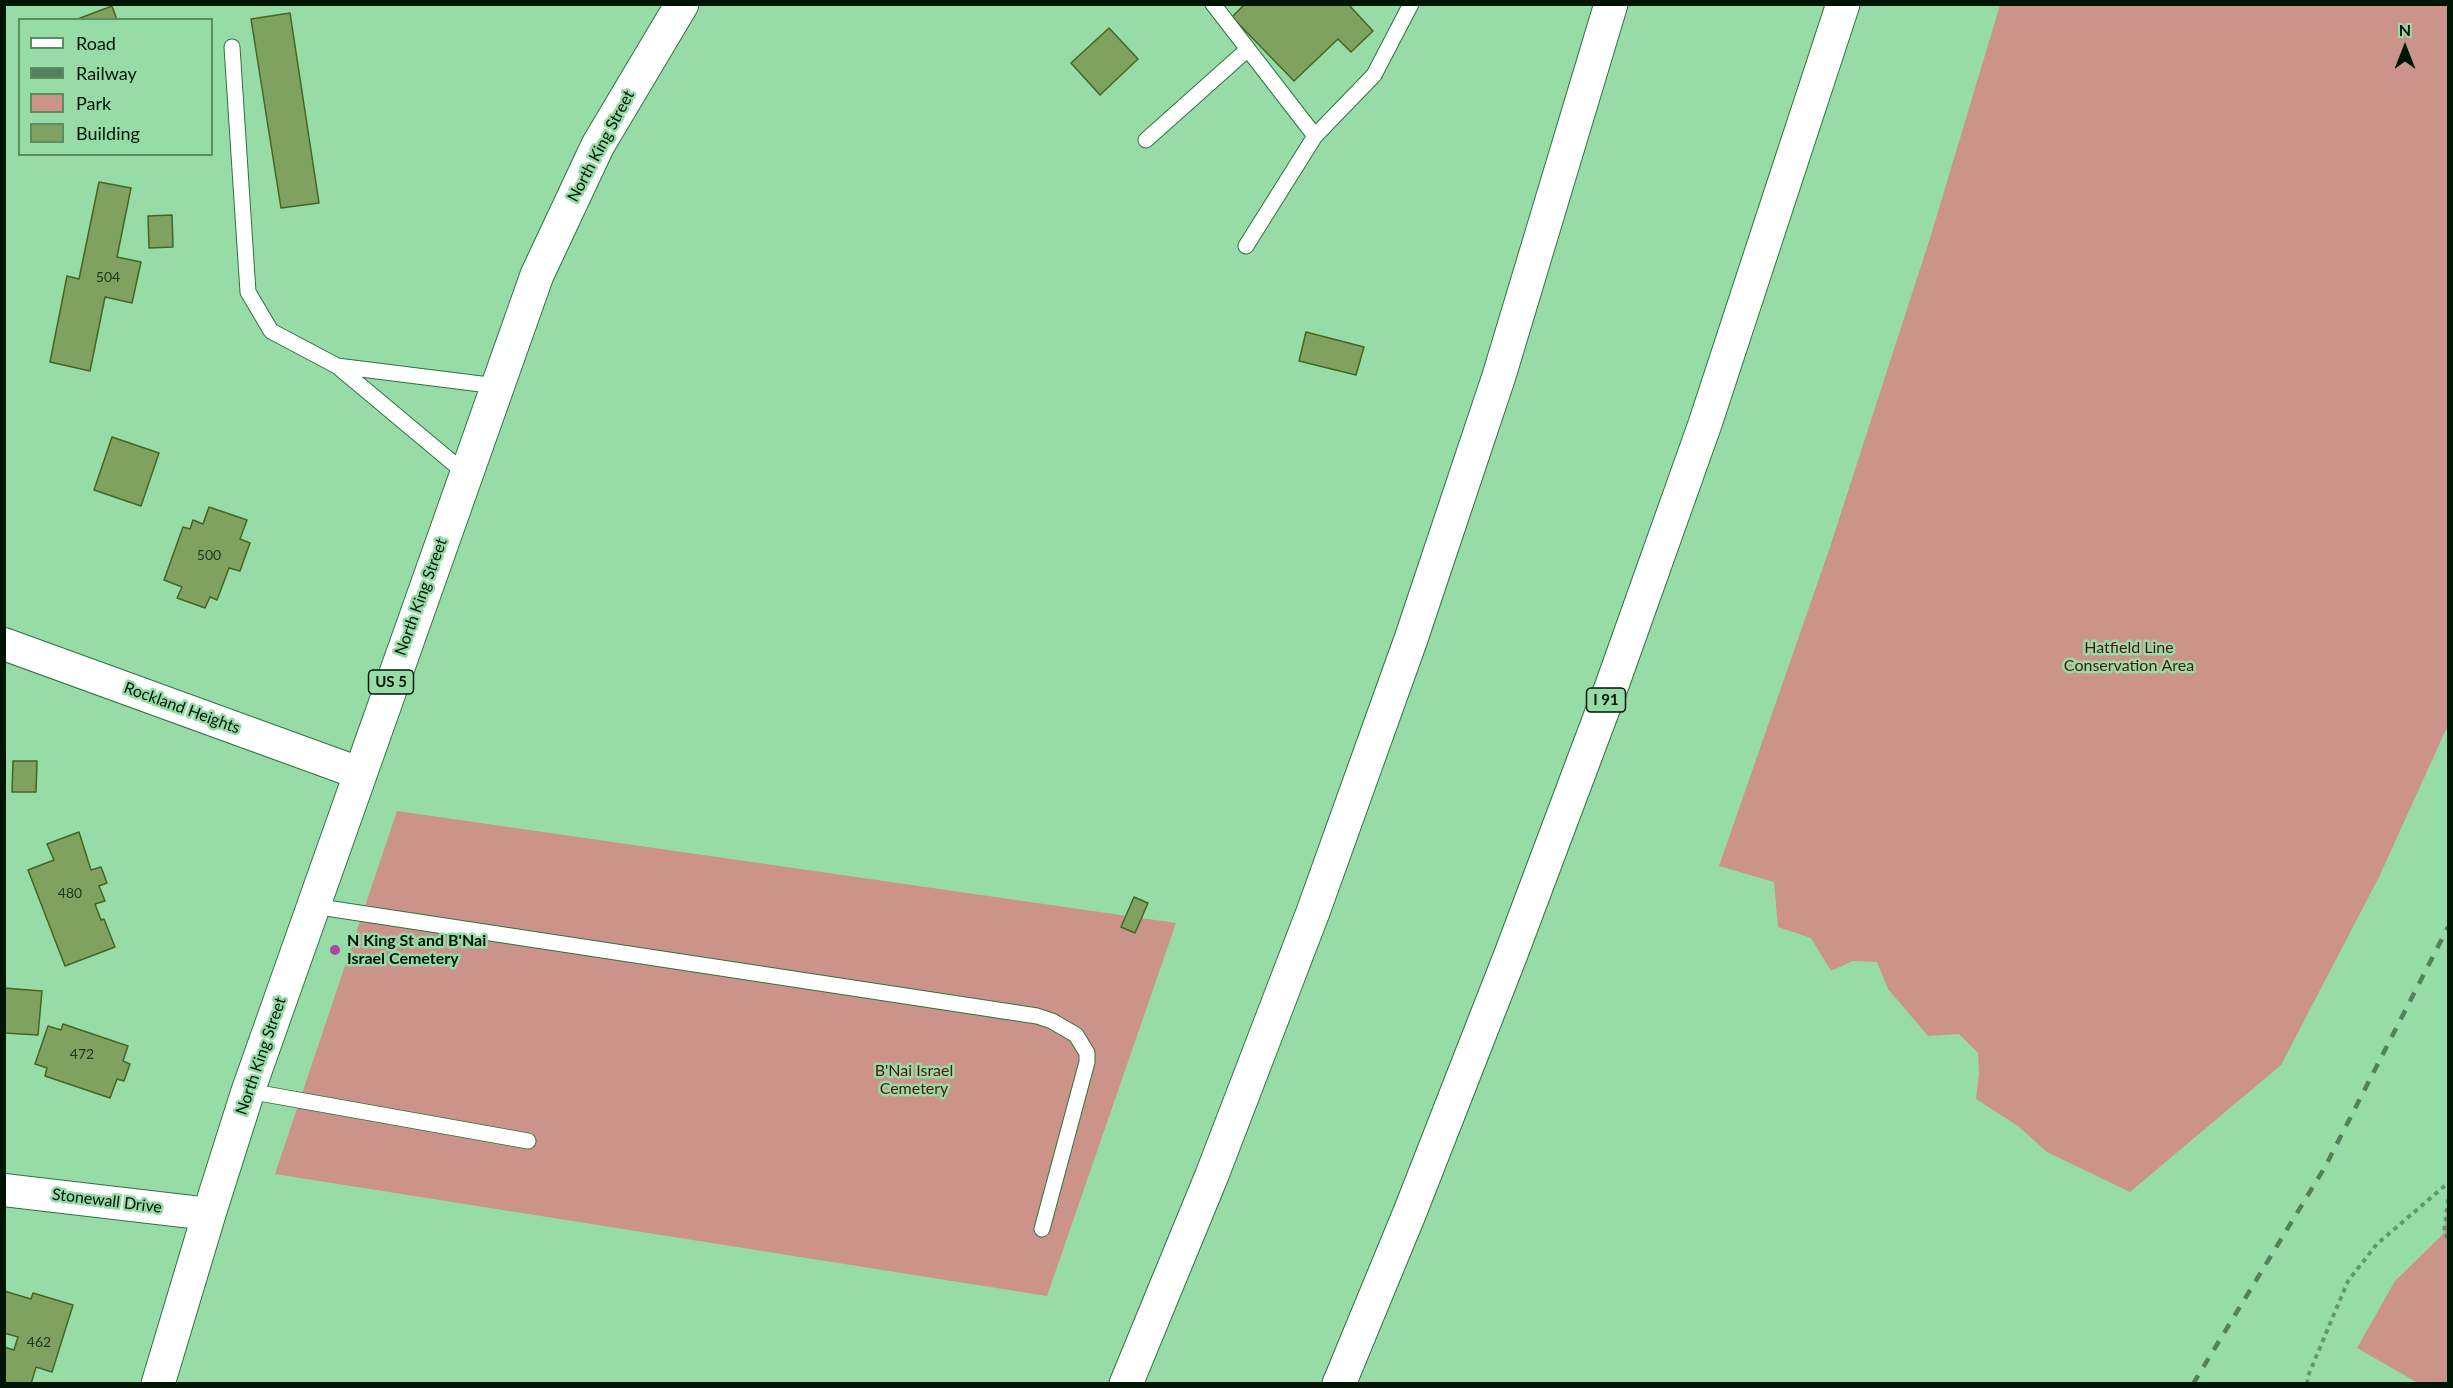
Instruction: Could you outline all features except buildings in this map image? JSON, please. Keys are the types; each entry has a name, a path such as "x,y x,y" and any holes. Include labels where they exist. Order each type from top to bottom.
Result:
{"main road":[{"name":"North King Street","path":"158,1383 248,1092 465,473 537,275 598,145 682,4"},
{"path":"1126,1383 1212,1175 1297,956 1411,639 1499,376 1611,4"},
{"name":"I 91","path":"1339,1383 1410,1212 1507,965 1607,699 1705,424 1843,4"}],"street":[{"name":"Rockland Heights","path":"4,644 359,773"},
{"name":"Stonewall Drive","path":"4,1190 209,1214"}],"lane":[{"path":"1213,4 1315,136"},
{"path":"1246,246 1315,136 1374,75 1411,4"},
{"path":"232,47 248,292 271,331 338,366 465,473"},
{"path":"1146,140 1248,49"},
{"path":"338,366 497,386"},
{"path":"313,906 1037,1016 1052,1021 1076,1035 1087,1053 1087,1062 1042,1229"},
{"path":"248,1092 528,1141"}],"path":[{"path":"2307,1383 2348,1281 2377,1244 2448,1183"},
{"path":"2448,1199 2445,1233 2448,1238"}],"green space":[{"name":"Hatfield Line Conservation Area","path":"2000,5 2448,5 2448,725 2379,877 2281,1065 2130,1192 2047,1152 2018,1126 1976,1099 1979,1074 1978,1053 1959,1034 1928,1036 1888,989 1877,962 1853,961 1831,971 1811,938 1778,927 1774,882 1719,866 1829,550 1931,235"},
{"name":"B'Nai Israel Cemetery","path":"397,811 1176,923 1047,1296 275,1174"},
{"path":"2448,1193 2448,1383 2418,1383 2357,1348 2395,1281 2444,1233"}],"railway":[{"path":"2193,1384 2325,1167 2448,927"}],"place":[{"name":"N King St and B'Nai Israel Cemetery","path":"335,950"}]}
